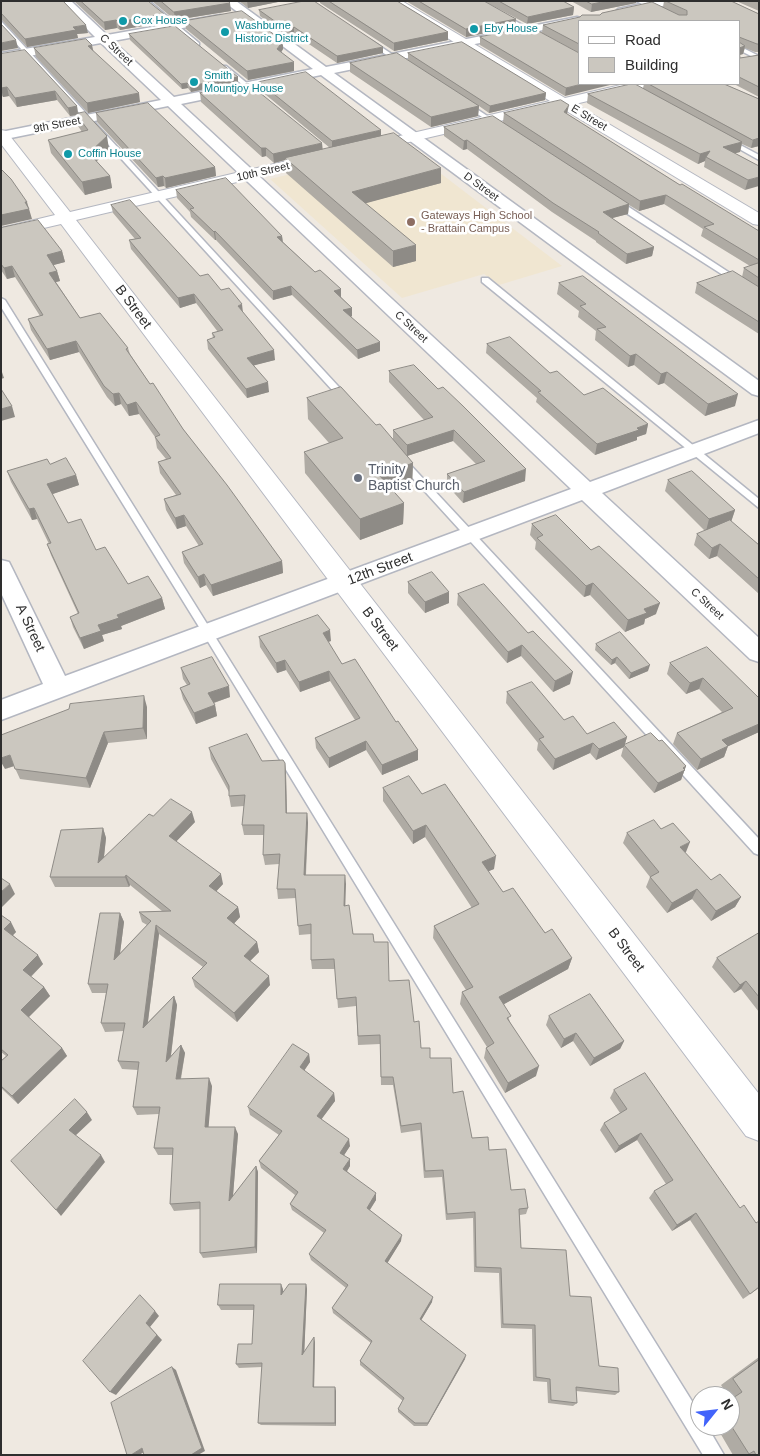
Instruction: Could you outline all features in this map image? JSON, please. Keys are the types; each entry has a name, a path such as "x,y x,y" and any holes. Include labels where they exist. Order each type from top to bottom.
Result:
{"street":[{"name":"C Street","path":"64,1 759,653"},
{"name":"D Street","path":"228,1 759,390"},
{"name":"E Street","path":"393,1 759,220"},
{"path":"606,14 644,4 672,1"},
{"path":"1,57 264,10"},
{"name":"9th Street","path":"573,10 590,18 580,20"},
{"name":"9th Street","path":"2,135 578,20"},
{"path":"740,61 758,57"},
{"path":"351,151 634,86"},
{"name":"B Street","path":"2,135 759,1123"},
{"name":"10th Street","path":"1,233 333,155"},
{"name":"12th Street","path":"1,710 759,426"},
{"name":"A Street","path":"1,568 58,689"}],"lane":[{"path":"146,1 204,50"},
{"path":"476,1 545,40"},
{"path":"644,4 680,20"},
{"path":"1,23 356,410"},
{"path":"361,35 410,68"},
{"path":"740,48 758,57"},
{"path":"219,62 262,98"},
{"path":"457,98 504,129"},
{"path":"716,134 759,158"},
{"path":"605,196 759,296"},
{"path":"485,280 759,505"},
{"path":"1,300 208,632 714,1455"},
{"path":"396,454 759,849"}],"shaded area":[{"name":"Gateways High School - Brattain Campus","path":"406,147 562,266 499,285 484,274 402,298 270,179"}],"building":[{"path":"1,1 63,1 86,25 73,27 76,30 25,39 1,13"},
{"path":"81,1 148,1 164,14 118,22 116,20 104,22"},
{"path":"161,1 228,1 230,3 174,12"},
{"path":"304,1 314,1 383,47 337,56 294,27 290,32 259,10"},
{"path":"329,1 397,1 448,32 394,43"},
{"path":"419,1 484,1 516,19 466,29"},
{"path":"499,1 563,1 574,7 528,17"},
{"path":"586,1 607,1 592,4"},
{"path":"666,1 731,1 759,14 759,44 740,37 740,20 578,20 578,43 543,25 582,15 600,15 652,2 679,15 687,15 687,11"},
{"path":"242,11 283,41 277,49 294,62 247,71 185,21"},
{"path":"1,24 16,40 1,43"},
{"path":"175,26 238,77 190,86 187,83 181,84 129,34"},
{"path":"531,27 578,52 578,85 566,88 480,37"},
{"path":"86,39 92,45 88,46 139,93 87,103 34,48"},
{"path":"462,42 546,93 490,106 408,53"},
{"path":"25,50 77,106 68,108 55,91 15,98 7,87 1,88 1,54"},
{"path":"397,53 479,106 431,117 350,63"},
{"path":"759,55 759,87 740,78 740,58"},
{"path":"306,72 381,130 332,141 259,82"},
{"path":"249,84 322,143 273,154 266,148 261,148 200,93"},
{"path":"627,85 637,85 742,142 723,147 759,166 759,177 748,180 706,157 710,151 700,154 588,94"},
{"path":"651,85 726,85 759,99 759,138 753,140"},
{"path":"561,100 569,105 564,112 680,185 682,184 759,231 759,260 704,227 714,224 666,195 640,201 504,113"},
{"path":"148,103 215,167 165,178 163,176 156,178 96,113"},
{"path":"85,112 107,136 89,153 110,176 82,182 48,140 88,130 76,114"},
{"path":"493,116 629,204 603,212 654,247 627,254 599,232 553,203 467,140 464,141 444,127"},
{"path":"394,133 441,168 352,192 416,245 393,251 285,158"},
{"path":"1,169 11,179 27,202 25,202 29,209 1,215"},
{"path":"226,178 282,236 277,237 315,272 320,270 341,289 334,291 352,308 343,310 380,342 357,350 291,286 273,291 215,231 190,209 194,208 176,190"},
{"path":"130,200 200,276 208,274 221,290 229,288 242,304 238,306 274,350 247,358 268,382 246,389 207,340 215,337 212,333 223,330 194,294 178,298 129,240 141,238 111,205"},
{"path":"38,220 62,251 47,255 57,271 49,273 80,318 100,313 128,348 126,349 150,384 153,383 183,429 227,485 282,561 211,585 204,574 198,577 182,552 203,544 184,515 175,518 164,499 181,494 158,462 171,458 155,437 160,435 136,402 127,405 119,393 113,394 104,386 76,341 47,349 28,319 43,315 12,266 4,268 1,264 1,228"},
{"path":"759,263 759,278 744,268"},
{"path":"733,271 759,287 759,322 697,283"},
{"path":"583,276 738,394 708,404 667,372 661,374 636,354 630,356 597,329 606,327 580,306 586,304 559,283"},
{"path":"510,337 550,373 557,371 584,395 603,388 648,424 637,428 639,430 597,444 538,392 541,391 487,344"},
{"path":"414,365 438,389 443,387 526,469 464,492 447,474 485,461 454,430 407,445 393,430 433,417 389,371"},
{"path":"341,387 376,425 380,424 413,463 379,475 404,503 360,519 304,452 343,438 307,398"},
{"path":"1,389 12,406 1,409"},
{"path":"66,458 76,475 47,484 68,523 81,519 96,550 105,547 128,584 148,576 162,598 117,615 119,618 98,625 101,631 80,638 70,617 79,613 47,544 51,543 34,508 29,509 7,471 47,459 50,464"},
{"path":"692,471 735,510 709,519 668,480"},
{"path":"556,515 591,550 599,546 660,603 644,609 647,613 628,620 593,583 586,586 537,538 543,535 532,524"},
{"path":"730,520 759,545 759,579 720,544 712,548 697,534"},
{"path":"432,572 449,592 425,602 408,582"},
{"path":"484,584 528,633 533,631 573,672 555,681 522,645 508,652 458,594"},
{"path":"318,615 330,630 323,633 342,664 355,659 396,722 398,721 418,750 382,765 366,741 329,758 315,738 360,718 329,671 299,682 285,660 276,663 259,637"},
{"path":"620,632 650,665 631,673 617,657 612,660 596,644"},
{"path":"707,647 759,698 759,724 722,740 728,746 701,759 677,733 733,708 703,678 690,683 670,663"},
{"path":"212,657 229,686 208,693 215,705 194,713 180,688 190,684 181,668"},
{"path":"532,682 564,720 573,716 587,734 614,722 627,737 599,749 593,743 555,759 539,739 544,737 507,692"},
{"path":"144,696 143,728 104,732 86,778 15,769 10,755 1,758 1,735 69,709 70,704"},
{"path":"651,733 659,741 662,740 686,766 683,768 685,770 658,783 624,745"},
{"path":"247,734 262,761 283,760 285,763 286,813 307,813 304,875 345,875 344,906 349,905 353,934 373,934 374,942 388,942 389,981 409,980 414,1022 419,1021 421,1048 430,1048 430,1058 451,1058 453,1093 463,1091 472,1138 488,1137 489,1150 506,1149 511,1190 525,1189 528,1208 519,1209 521,1248 566,1250 570,1296 591,1297 599,1366 618,1368 619,1392 576,1387 577,1403 551,1400 550,1379 536,1377 535,1325 503,1324 501,1268 476,1267 475,1212 447,1214 443,1170 425,1171 421,1123 401,1126 393,1077 381,1077 380,1035 358,1036 356,997 337,999 334,959 311,960 311,924 298,926 295,889 277,889 280,854 263,855 264,825 242,825 245,795 229,796 229,786 209,748"},
{"path":"409,776 422,794 445,784 496,856 482,862 503,892 513,888 545,933 552,929 572,958 499,997 511,1016 507,1018 539,1066 508,1083 486,1048 494,1043 462,992 473,987 434,926 479,904 426,825 413,831 383,788"},
{"path":"171,799 192,812 169,836 221,874 209,886 238,907 227,918 257,942 244,956 269,976 234,1013 192,978 207,963 156,925 143,1028 174,996 166,1062 181,1045 176,1079 209,1078 205,1127 235,1127 229,1201 256,1166 255,1247 200,1253 200,1202 170,1204 173,1148 154,1148 160,1107 133,1107 139,1062 118,1061 125,1023 101,1023 108,984 88,984 100,913 120,913 114,960 151,921 139,912 171,911 126,875 125,877 50,877 61,830 103,828 98,863 149,814 153,816"},
{"path":"654,820 661,829 673,823 690,842 680,847 711,880 720,874 741,897 716,911 697,889 672,903 650,877 659,872 627,833"},
{"path":"1,878 10,884 1,892"},
{"path":"1,915 11,922 4,929 38,955 23,970 44,987 21,1010 62,1048 12,1096 1,1086 1,1061 8,1055 1,1049"},
{"path":"759,933 759,997 746,981 740,985 717,958"},
{"path":"590,994 624,1041 594,1058 576,1033 564,1039 549,1016"},
{"path":"293,1044 309,1054 300,1067 334,1093 317,1116 349,1139 340,1153 350,1159 343,1169 376,1193 367,1208 402,1235 385,1261 433,1297 420,1319 466,1355 428,1423 415,1423 398,1409 404,1398 360,1361 372,1341 332,1308 348,1285 309,1254 326,1230 290,1204 298,1192 259,1161 282,1131 248,1107"},
{"path":"645,1073 740,1208 744,1205 756,1223 759,1221 759,1287 750,1294 696,1213 677,1225 654,1191 673,1180 641,1133 619,1146 604,1123 627,1109 614,1090"},
{"path":"75,1099 87,1112 69,1130 101,1155 56,1210 11,1161"},
{"path":"220,1284 281,1284 281,1295 289,1284 306,1284 302,1355 314,1337 313,1387 335,1387 335,1423 258,1423 262,1363 236,1364 238,1344 252,1344 254,1305 218,1305"},
{"path":"140,1295 155,1311 146,1323 157,1335 110,1392 83,1361"},
{"path":"759,1360 759,1455 756,1455 754,1451 749,1454 738,1436 740,1436 740,1393 742,1392 740,1386 738,1386 733,1379"},
{"path":"172,1367 202,1448 191,1455 144,1455 142,1448 131,1455 127,1455 111,1403"}],"place":[{"name":"Cox House","path":"123,21"},
{"name":"Eby House","path":"474,29"},
{"name":"Washburne Historic District","path":"225,32"},
{"name":"Smith Mountjoy House","path":"194,82"},
{"name":"Coffin House","path":"68,154"},
{"name":"Gateways High School - Brattain Campus","path":"411,222"},
{"name":"Trinity Baptist Church","path":"358,478"}]}
